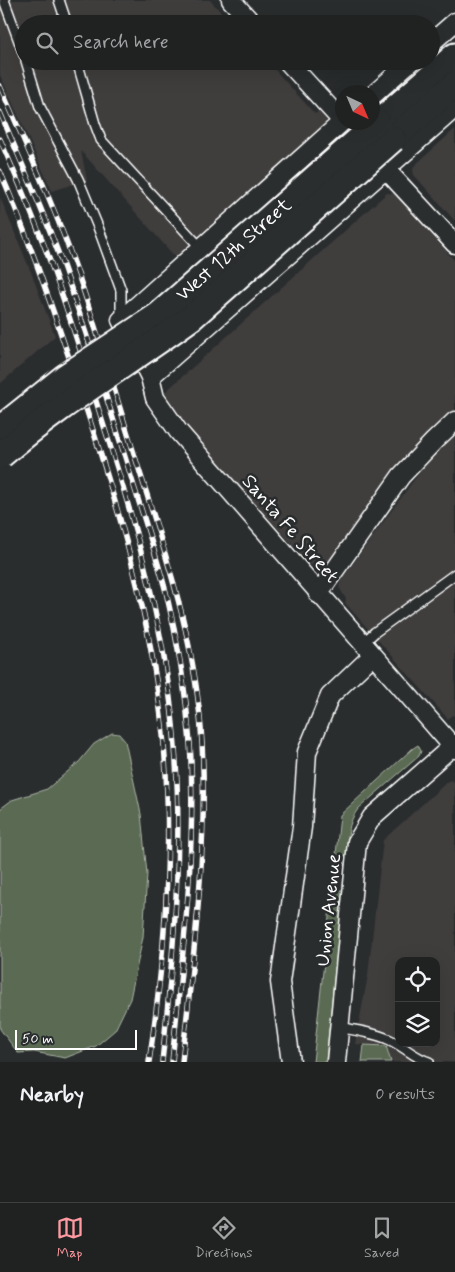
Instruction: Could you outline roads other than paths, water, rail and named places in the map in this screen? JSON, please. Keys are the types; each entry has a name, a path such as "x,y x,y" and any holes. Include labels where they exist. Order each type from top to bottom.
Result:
{"main road":[{"name":"West 12th Street","path":"440,69 455,56"},
{"name":"West 12th Street","path":"0,429 65,377 132,334 176,301 439,70"},
{"name":"West 12th Street","path":"0,456 42,420 122,364 159,341 192,316 455,84"}],"street":[{"path":"231,0 245,15"},
{"path":"440,35 455,22"},
{"path":"382,133 455,68"},
{"path":"295,70 335,113"},
{"path":"380,89 401,70"},
{"name":"West 12th Street","path":"150,377 386,169 452,116"},
{"name":"West 12th Street","path":"121,320 335,129"},
{"path":"350,130 455,244"},
{"name":"Santa Fe Street","path":"121,320 150,377 156,398 178,431 367,650 454,746"},
{"path":"318,594 402,476 455,421"},
{"path":"291,1062 280,982 302,827 307,752 330,696 367,650"},
{"name":"Union Avenue","path":"336,1062 357,842 372,817 454,746"}],"lane":[{"path":"4,0 15,30"},
{"path":"59,0 64,15"},
{"path":"29,70 40,107 78,179 108,254 121,290 121,320"},
{"path":"80,70 101,140 201,248"},
{"path":"367,650 375,632 455,574"},
{"path":"339,1027 372,1034 393,1041 417,1058 429,1062"}],"railway":[{"path":"0,86 51,203 86,297 169,566 194,671 202,743 203,823 195,943 182,1062"},
{"path":"0,112 52,235 105,391 157,559 178,648 190,743 192,823 184,942 172,1062"},
{"path":"0,139 44,245 63,298 114,458 138,539 165,663 175,747 178,826 176,905 162,1062"},
{"path":"0,171 42,279 107,475 132,564 152,653 164,745 168,824 163,944 149,1062"}]}
